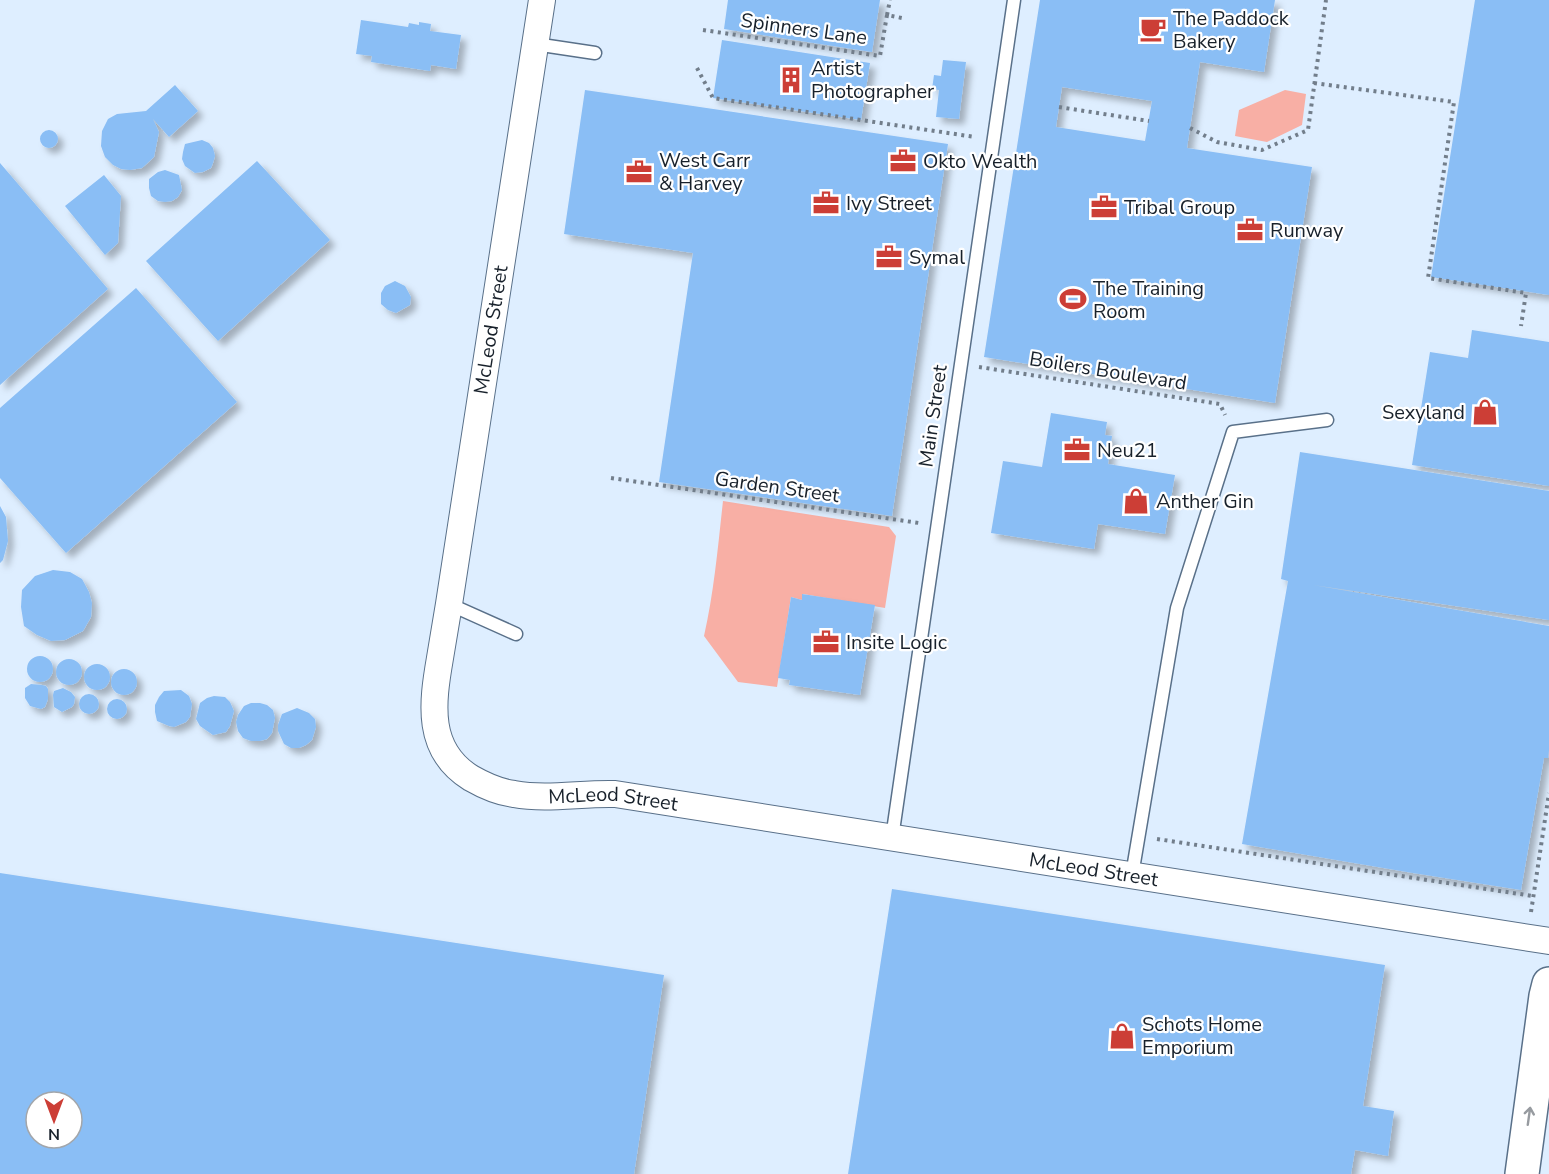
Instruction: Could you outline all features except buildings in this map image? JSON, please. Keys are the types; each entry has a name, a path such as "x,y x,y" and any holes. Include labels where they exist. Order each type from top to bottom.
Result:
{"main road":[{"path":"1532,1159 1546,996 1549,984"}],"street":[{"name":"McLeod Street","path":"542,0 433,702 434,725 451,761 465,774 487,787 514,794 560,796 615,794 1538,940"}],"lane":[{"name":"Main Street","path":"892,838 1014,0"},
{"path":"535,44 596,53"},
{"path":"1132,875 1178,608 1233,432 1327,420"},
{"path":"449,604 516,633"}],"path":[{"path":"887,15 890,0"},
{"path":"1190,128 1217,142 1262,150 1308,130 1326,0"},
{"name":"Spinners Lane","path":"703,30 880,56 887,15 902,18"},
{"path":"697,68 713,98 993,139"},
{"path":"1314,83 1454,102 1428,278 1526,293 1521,326"},
{"path":"1059,107 1149,121"},
{"name":"Boilers Boulevard","path":"961,364 1220,404 1233,432"},
{"name":"Garden Street","path":"611,477 937,526"},
{"path":"1538,940 1533,896 1549,793"},
{"path":"1139,836 1533,896"}],"shaded area":[{"path":"1285,90 1306,94 1302,125 1267,142 1235,136 1239,110"},
{"path":"723,501 889,527 896,536 885,608 803,594 802,600 791,597 777,687 738,682 704,636 713,586"}],"place":[{"name":"The Paddock Bakery","path":"1153,29"},
{"name":"Artist Photographer","path":"791,80"},
{"name":"Okto Wealth","path":"903,161"},
{"name":"West Carr & Harvey","path":"639,172"},
{"name":"Ivy Street","path":"826,203"},
{"name":"Tribal Group","path":"1104,207"},
{"name":"Runway","path":"1250,230"},
{"name":"Symal","path":"889,257"},
{"name":"The Training Room","path":"1073,299"},
{"name":"Sexyland","path":"1485,412"},
{"name":"Neu21","path":"1077,450"},
{"name":"Anther Gin","path":"1136,501"},
{"name":"Insite Logic","path":"826,642"},
{"name":"Schots Home Emporium","path":"1122,1036"}]}
